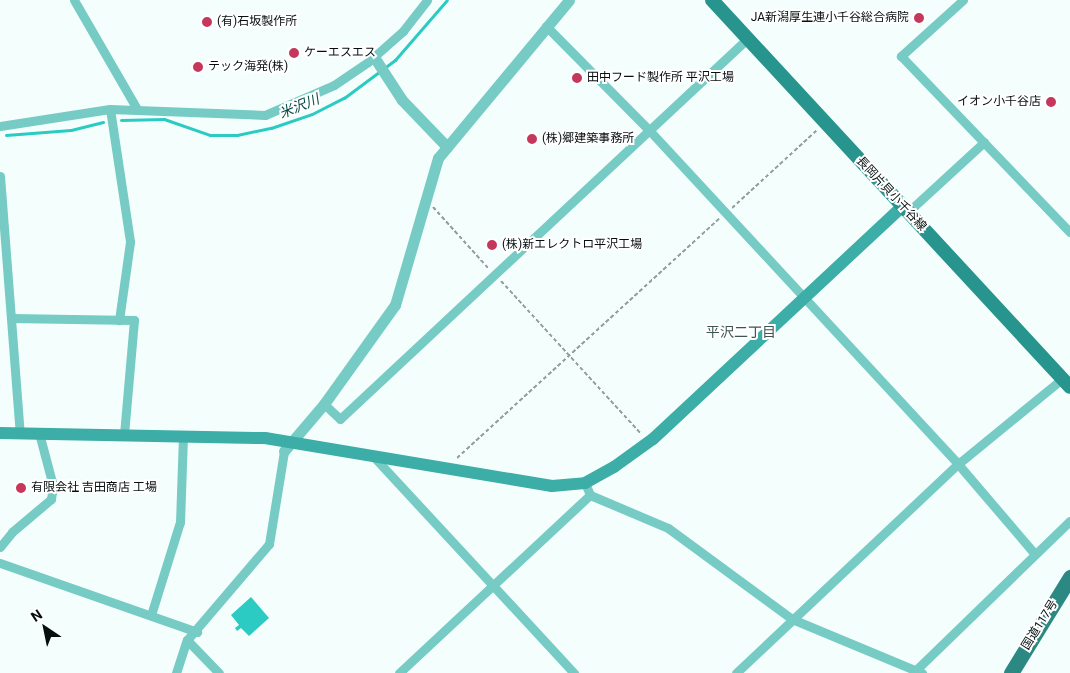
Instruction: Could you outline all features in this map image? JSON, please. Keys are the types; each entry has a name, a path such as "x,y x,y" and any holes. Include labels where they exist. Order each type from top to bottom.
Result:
{"highway":[{"name":"国道117号","path":"1011,673 1070,576"}],"main road":[{"name":"長岡片貝小千谷線","path":"712,0 1066,382"},
{"path":"0,433 183,435 373,455 552,486 588,489 648,442 803,299 906,209"}],"street":[{"path":"74,0 137,109"},
{"path":"0,126 110,109 265,116 334,86 374,57 403,31 427,0"},
{"path":"176,673 187,640 197,632 268,544 288,447 324,404 395,305 438,158 569,0"},
{"path":"963,0 901,56 1070,232"},
{"path":"546,26 649,130 803,299 958,464 1035,554"},
{"path":"324,404 340,419 747,39"},
{"path":"374,57 402,100 447,147"},
{"path":"110,109 130,242 119,320"},
{"path":"906,209 984,142"},
{"path":"0,176 20,433"},
{"path":"11,318 134,320 124,434"},
{"path":"736,673 958,464 1066,382"},
{"path":"0,548 12,532 51,499 53,486 39,433"},
{"path":"150,615 180,522 183,435"},
{"path":"373,455 574,673"},
{"path":"399,673 492,585 588,489 668,528 792,619 919,671 1070,521"},
{"path":"0,563 197,632"},
{"path":"187,640 219,673"}],"path":[{"path":"730,210 825,123"},
{"path":"425,198 490,270"},
{"path":"446,468 723,216"},
{"path":"497,277 648,442"}],"water":[{"path":"251,597 269,618 249,636 241,628 237,631 235,628 239,625 231,615"}],"waterway":[{"name":"米沢川","path":"121,120 164,119 210,135 237,135 271,128 312,114 344,98 395,60 447,0"},
{"name":"米沢川","path":"6,135 71,130 103,122"}],"place":[{"name":"JA新潟厚生連小千谷総合病院","path":"919,18"},
{"name":"(有)石坂製作所","path":"207,22"},
{"name":"ケーエスエス","path":"294,53"},
{"name":"テック海発(株)","path":"198,67"},
{"name":"田中フード製作所 平沢工場","path":"577,78"},
{"name":"イオン小千谷店","path":"1051,102"},
{"name":"(株)郷建築事務所","path":"532,139"},
{"name":"(株)新エレクトロ平沢工場","path":"492,245"},
{"name":"有限会社 吉田商店 工場","path":"21,488"}],"district":[{"name":"平沢二丁目","path":"741,332"}]}
